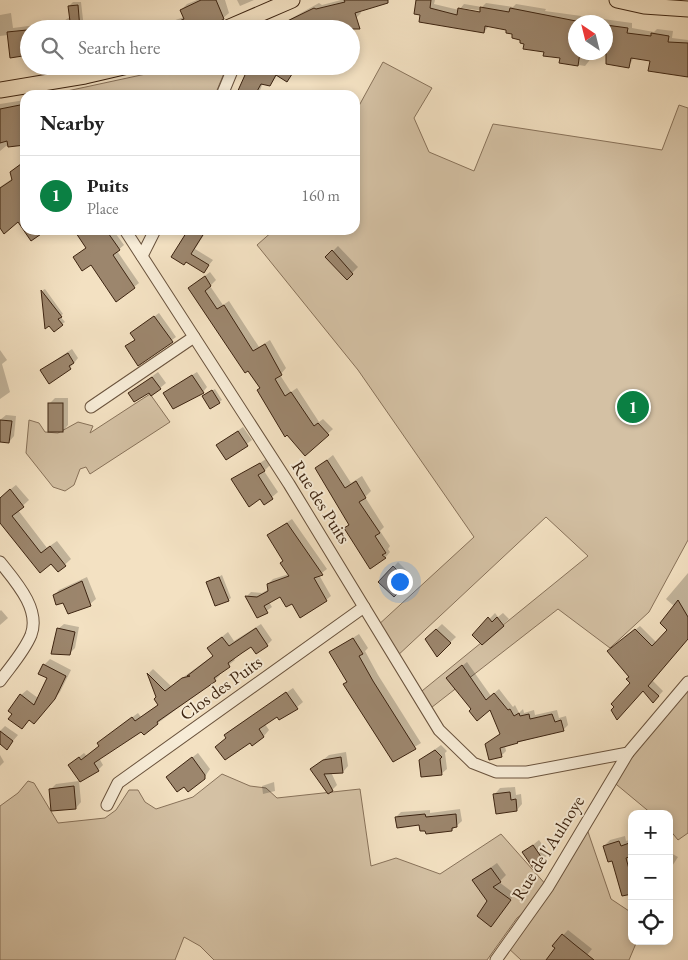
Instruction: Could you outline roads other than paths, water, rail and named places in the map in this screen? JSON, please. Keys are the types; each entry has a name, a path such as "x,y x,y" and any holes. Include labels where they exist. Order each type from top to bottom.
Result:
{"main road":[{"path":"248,20 292,0"},
{"path":"617,0 688,9"},
{"path":"0,90 33,90 92,75"}],"street":[{"path":"224,90 230,75"},
{"name":"Rue des Puits","path":"128,235 364,607 439,730 473,763 496,772 527,772 628,753"},
{"path":"142,256 152,235"},
{"path":"91,407 194,337"},
{"path":"0,562 27,598 32,634 0,681"},
{"name":"Clos des Puits","path":"107,805 118,783 364,607"},
{"name":"Rue de l'Aulnoye","path":"496,960 548,887 628,753 688,682"}],"place":[{"name":"Puits","path":"633,407"}]}
